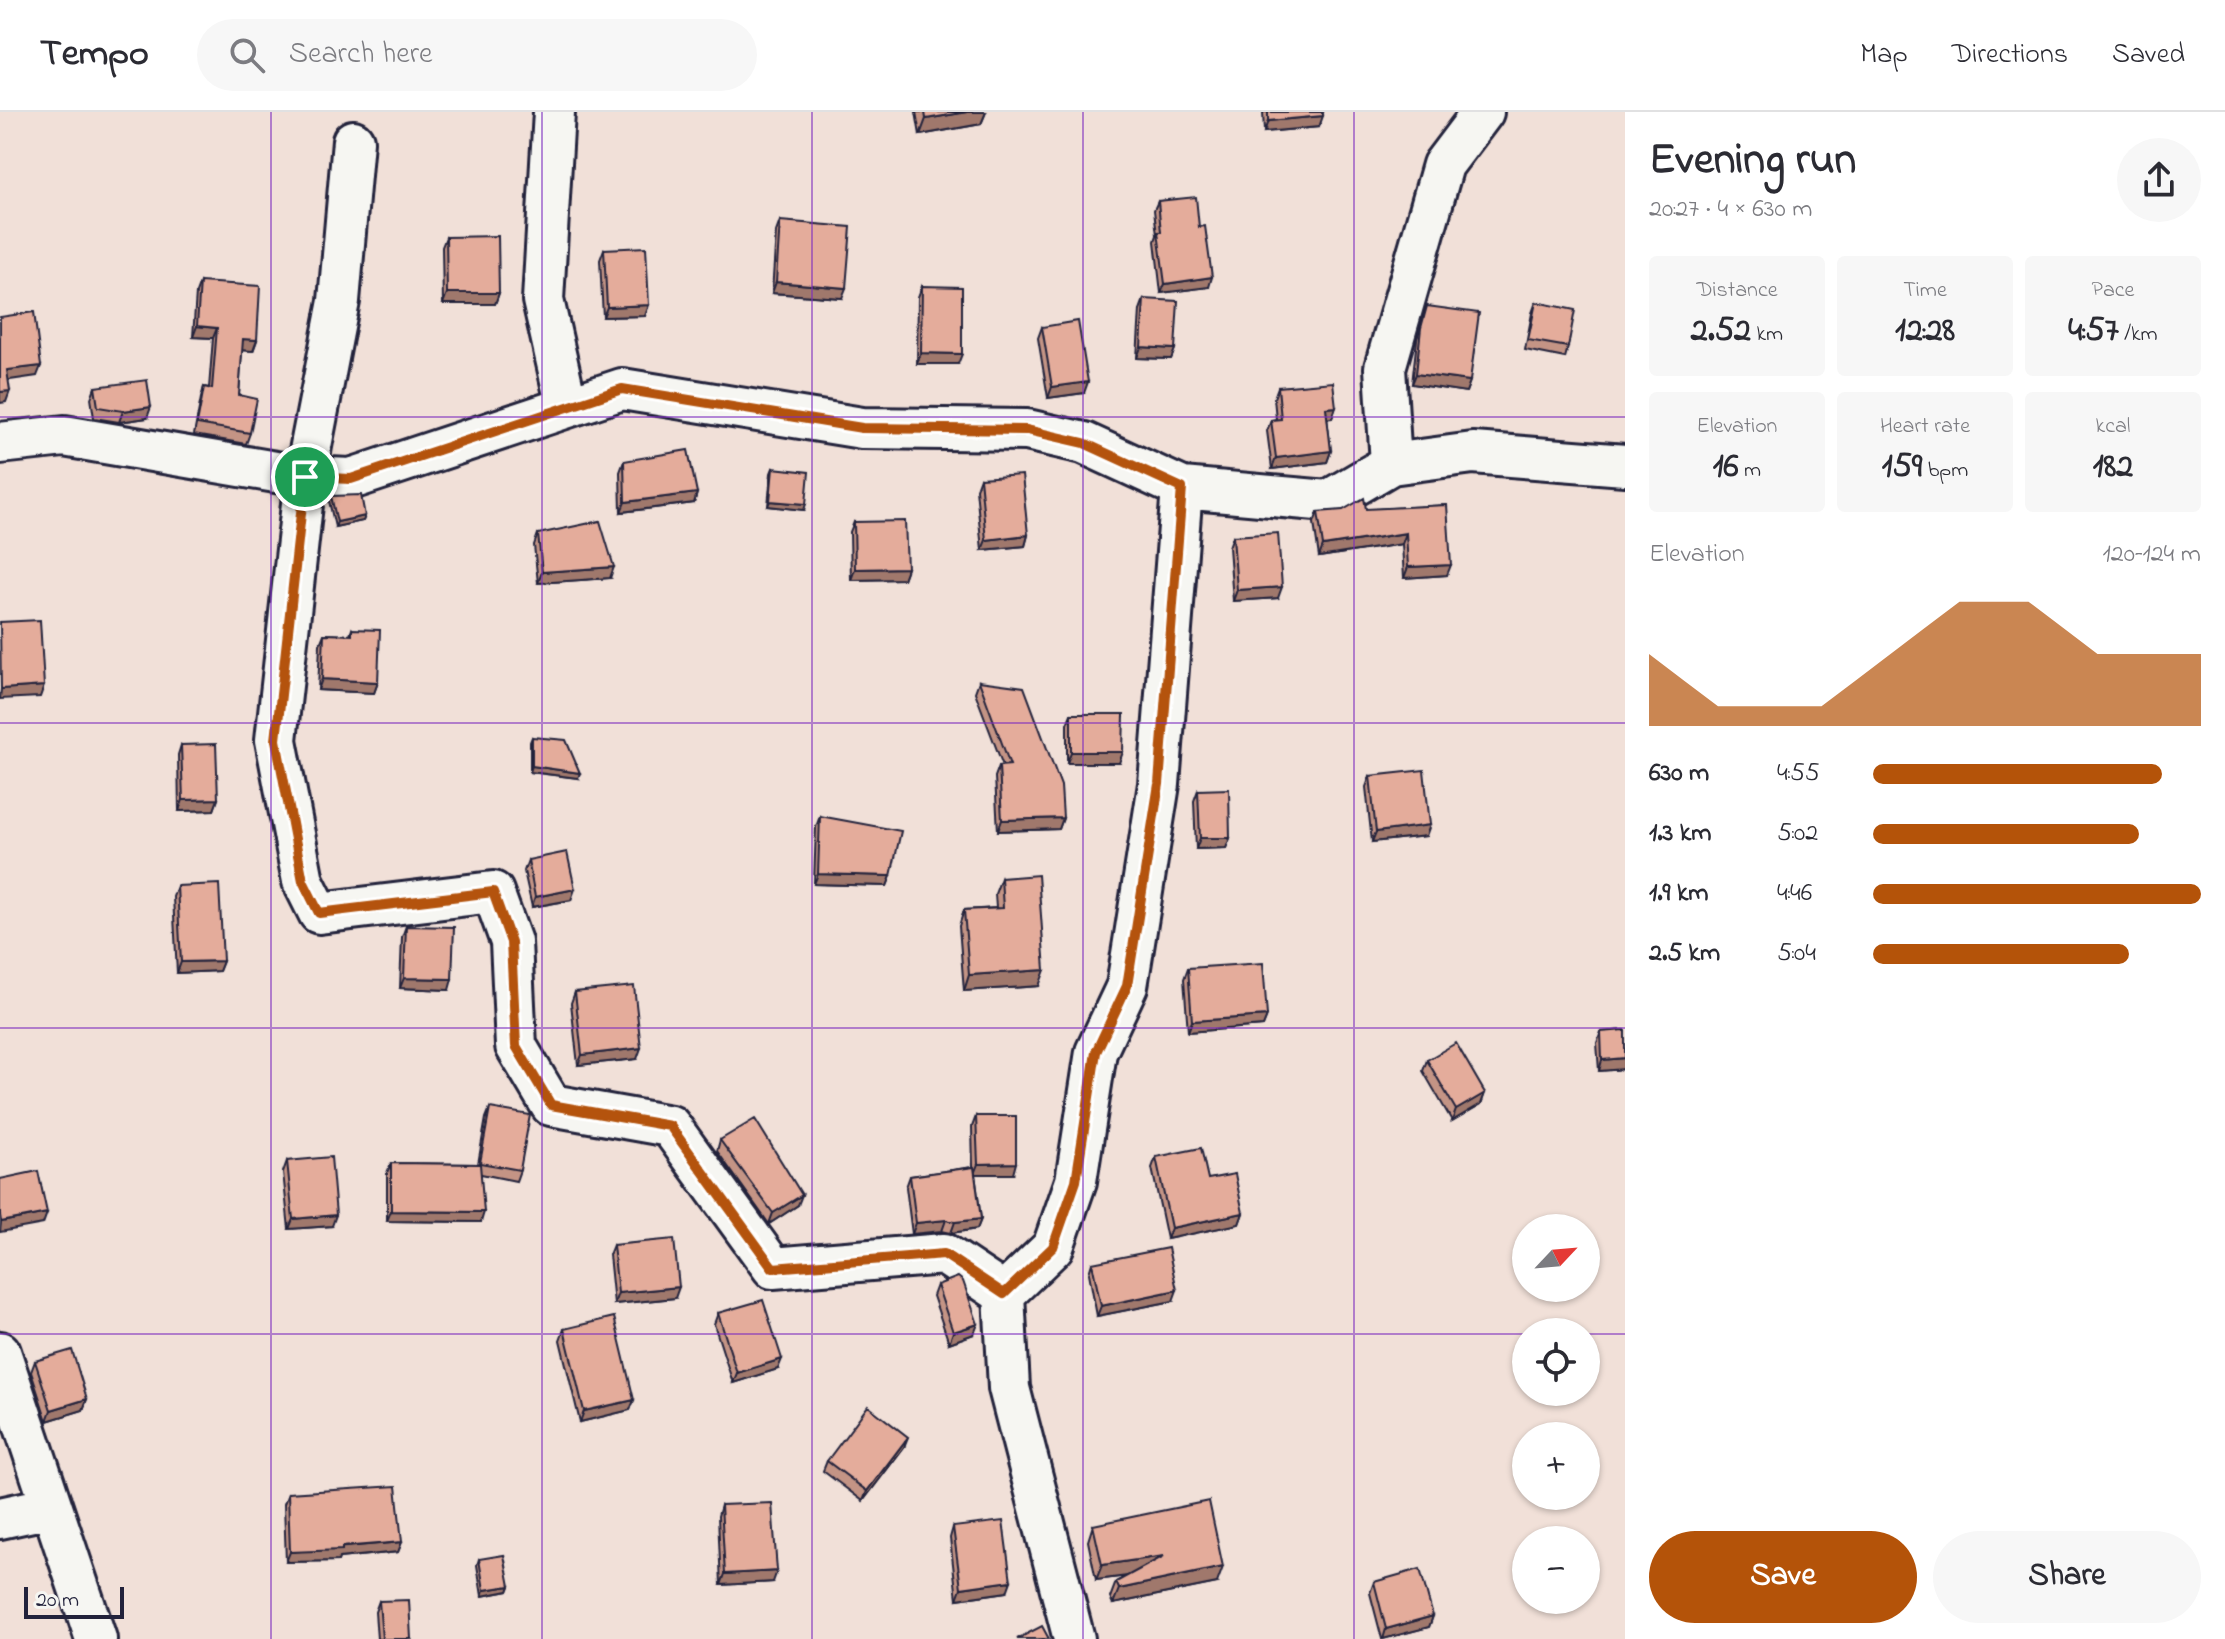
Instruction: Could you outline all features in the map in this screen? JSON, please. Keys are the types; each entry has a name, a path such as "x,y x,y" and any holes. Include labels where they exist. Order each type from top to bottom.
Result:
{"street":[{"path":"554,112 543,300 567,407"},
{"path":"1391,464 1385,368 1443,165 1483,112"},
{"path":"353,141 339,301 305,477 276,740 303,881 319,913 493,892 511,942 516,1046 551,1105 670,1126 773,1268 944,1254 1004,1294"},
{"path":"0,443 64,436 305,477 351,479 622,389 862,428 1027,430 1084,443 1182,488 1328,501 1391,464 1473,453 1625,465"},
{"path":"1074,1639 1009,1388 1004,1294 1053,1247 1076,1181 1096,1052 1127,986 1159,784 1182,488"},
{"path":"0,1352 96,1639"},
{"path":"0,1518 51,1507"}],"building":[{"path":"925,112 967,112 926,119"},
{"path":"1268,112 1323,112 1323,116 1268,121"},
{"path":"1196,197 1199,227 1205,226 1212,277 1165,284 1158,232 1161,232 1158,201"},
{"path":"780,221 851,227 846,288 776,282"},
{"path":"498,236 499,293 447,293 446,237"},
{"path":"646,247 649,305 607,307 604,249"},
{"path":"200,282 260,286 257,340 243,339 239,395 257,399 250,433 197,424 204,387 212,389 217,328 197,326"},
{"path":"922,286 962,287 962,354 921,353"},
{"path":"1144,299 1178,301 1175,349 1141,347"},
{"path":"1536,302 1575,310 1568,347 1528,340"},
{"path":"1427,306 1479,313 1470,381 1416,374 1421,328"},
{"path":"34,312 41,366 7,370 10,391 0,392 0,317"},
{"path":"1078,321 1088,382 1052,387 1042,327"},
{"path":"147,380 151,407 123,411 98,407 95,387"},
{"path":"1333,382 1336,407 1326,408 1331,451 1276,458 1271,420 1281,419 1278,387"},
{"path":"688,450 697,493 625,502 624,461"},
{"path":"773,468 809,472 806,504 770,501"},
{"path":"1022,475 1028,535 986,540 980,478"},
{"path":"361,495 365,516 337,522 331,496"},
{"path":"1364,498 1366,509 1447,505 1451,565 1408,567 1406,533 1323,546 1318,512 1343,510"},
{"path":"600,521 614,567 542,572 538,534"},
{"path":"905,521 907,568 855,569 854,522"},
{"path":"1278,533 1282,587 1237,590 1233,536"},
{"path":"40,620 44,686 1,689 0,622"},
{"path":"352,629 380,630 378,682 322,679 324,634 352,635"},
{"path":"979,681 1024,687 1061,786 1063,818 1002,820 999,766 1010,765"},
{"path":"1071,714 1124,714 1123,752 1071,752"},
{"path":"532,737 566,740 580,773 532,766"},
{"path":"216,744 218,799 183,800 181,745"},
{"path":"1424,770 1430,825 1376,832 1370,776"},
{"path":"1229,789 1230,838 1200,838 1198,790"},
{"path":"820,816 901,831 891,876 818,874"},
{"path":"567,852 575,889 535,897 528,860"},
{"path":"1038,875 1045,970 969,975 964,910 1003,908 1001,878"},
{"path":"219,884 223,961 181,962 177,886"},
{"path":"406,926 454,927 452,979 404,978"},
{"path":"1263,963 1267,1016 1192,1021 1188,968"},
{"path":"634,986 641,1048 582,1055 575,992"},
{"path":"1625,1030 1625,1058 1602,1060 1601,1032"},
{"path":"1456,1043 1485,1093 1456,1110 1427,1060"},
{"path":"490,1108 530,1115 520,1170 480,1163"},
{"path":"976,1116 1016,1116 1016,1163 978,1164"},
{"path":"755,1119 802,1195 773,1213 720,1140"},
{"path":"1201,1148 1208,1179 1235,1174 1243,1213 1171,1228 1156,1157"},
{"path":"331,1157 336,1215 293,1219 287,1161"},
{"path":"391,1163 480,1164 484,1212 391,1211"},
{"path":"974,1167 981,1219 916,1223 910,1176"},
{"path":"38,1171 47,1213 1,1222 0,1179"},
{"path":"674,1239 679,1287 618,1293 613,1245"},
{"path":"1168,1248 1177,1290 1101,1306 1092,1263"},
{"path":"958,1277 963,1281 978,1324 953,1332 937,1285"},
{"path":"763,1300 782,1359 737,1373 718,1313"},
{"path":"614,1317 634,1400 584,1411 564,1329"},
{"path":"72,1350 87,1399 51,1410 35,1361"},
{"path":"868,1406 908,1437 867,1491 827,1461"},
{"path":"396,1486 402,1542 342,1547 342,1550 290,1552 288,1493"},
{"path":"1209,1501 1223,1567 1119,1589 1116,1582 1164,1556 1102,1565 1093,1525"},
{"path":"772,1503 777,1571 725,1574 721,1505"},
{"path":"1003,1521 1011,1581 961,1588 953,1527"},
{"path":"504,1555 510,1586 484,1590 479,1559"},
{"path":"1420,1569 1433,1616 1386,1629 1374,1582"},
{"path":"409,1600 411,1639 382,1639 379,1601"},
{"path":"1042,1626 1049,1639 1017,1639"}],"route":[{"path":"622,389 862,428 1027,430 1084,443 1182,488 1159,784 1127,986 1096,1052 1076,1181 1053,1247 1004,1294 944,1254 773,1268 670,1126 551,1105 516,1046 511,942 493,892 319,913 303,881 276,740 305,477 351,479 622,389"}]}
